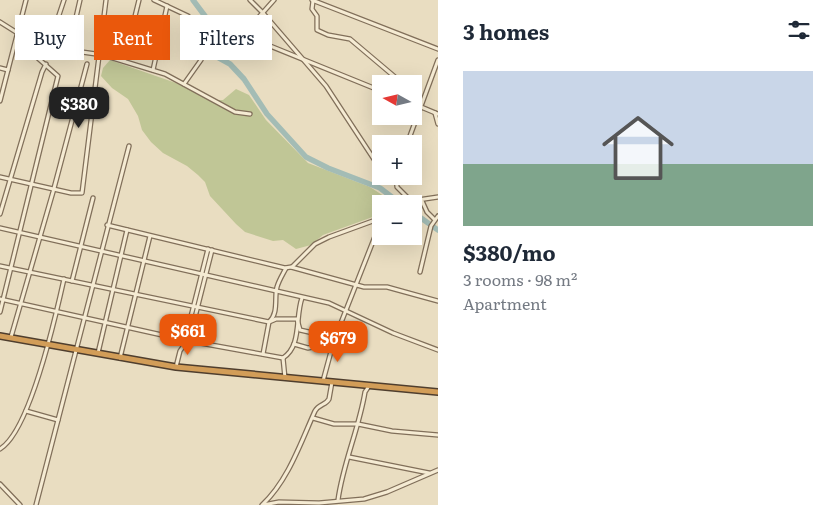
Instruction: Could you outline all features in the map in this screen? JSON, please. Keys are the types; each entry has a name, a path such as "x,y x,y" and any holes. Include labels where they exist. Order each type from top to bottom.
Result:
{"highway":[{"path":"0,336 76,351 176,367 438,392"}],"street":[{"path":"22,15 26,0"},
{"path":"59,15 64,0"},
{"path":"77,15 80,0"},
{"path":"104,15 106,0"},
{"path":"124,61 138,0"},
{"path":"154,0 195,22 203,37 201,60 184,84"},
{"path":"250,0 264,13 326,86 372,156"},
{"path":"264,13 274,0"},
{"path":"392,75 350,39 328,35 317,30 317,16 312,10 312,0 438,49"},
{"path":"153,70 168,6"},
{"path":"0,22 15,30"},
{"path":"0,101 15,43"},
{"path":"272,46 372,87"},
{"path":"0,312 58,81 57,73 41,60"},
{"path":"0,177 80,194 82,191 96,60"},
{"path":"120,60 153,70 184,84 235,112 250,114"},
{"path":"422,104 438,60"},
{"path":"0,214 46,64"},
{"path":"11,338 54,189 87,64"},
{"path":"0,68 8,70"},
{"path":"422,107 437,114 438,124"},
{"path":"36,505 129,146"},
{"path":"397,185 405,195"},
{"path":"434,219 424,208 422,201 438,196"},
{"path":"72,281 92,198"},
{"path":"420,272 434,219 438,216"},
{"path":"291,267 316,244 329,236 372,223"},
{"path":"107,226 286,268 291,267 355,284 387,288 438,301"},
{"path":"0,228 329,303 438,350"},
{"path":"97,354 127,230"},
{"path":"120,358 150,236"},
{"path":"297,319 300,330 335,338 372,242"},
{"path":"176,367 180,351 187,341 194,307 210,250"},
{"path":"0,266 269,322 276,319 297,319"},
{"path":"263,354 277,292 286,268"},
{"path":"0,449 16,433 26,411 48,345 64,279"},
{"path":"2,299 187,341 283,358 288,355 294,344 302,298"},
{"path":"323,382 333,343 331,338"},
{"path":"294,344 308,348 333,343"},
{"path":"283,358 285,378"},
{"path":"262,505 272,494 318,406 328,402 332,382"},
{"path":"338,500 341,478 349,457 365,392 370,386"},
{"path":"26,411 58,420"},
{"path":"313,418 334,424 358,424 392,431 438,435"},
{"path":"349,457 430,473"},
{"path":"262,505 279,502 319,503 364,499 438,470"},
{"path":"0,484 20,505"}],"green space":[{"path":"110,60 176,83 209,100 223,100 236,89 249,95 266,120 308,163 370,187 382,195 372,195 372,217 323,235 311,245 296,249 283,240 273,241 245,232 210,196 205,182 198,175 187,166 163,153 151,142 142,130 138,116 128,99 112,88 101,76 103,68"}],"waterway":[{"path":"193,0 211,24 211,48 219,58 230,64 244,79 267,114 306,157 328,168 380,188 389,195"},
{"path":"422,219 438,230"}]}
